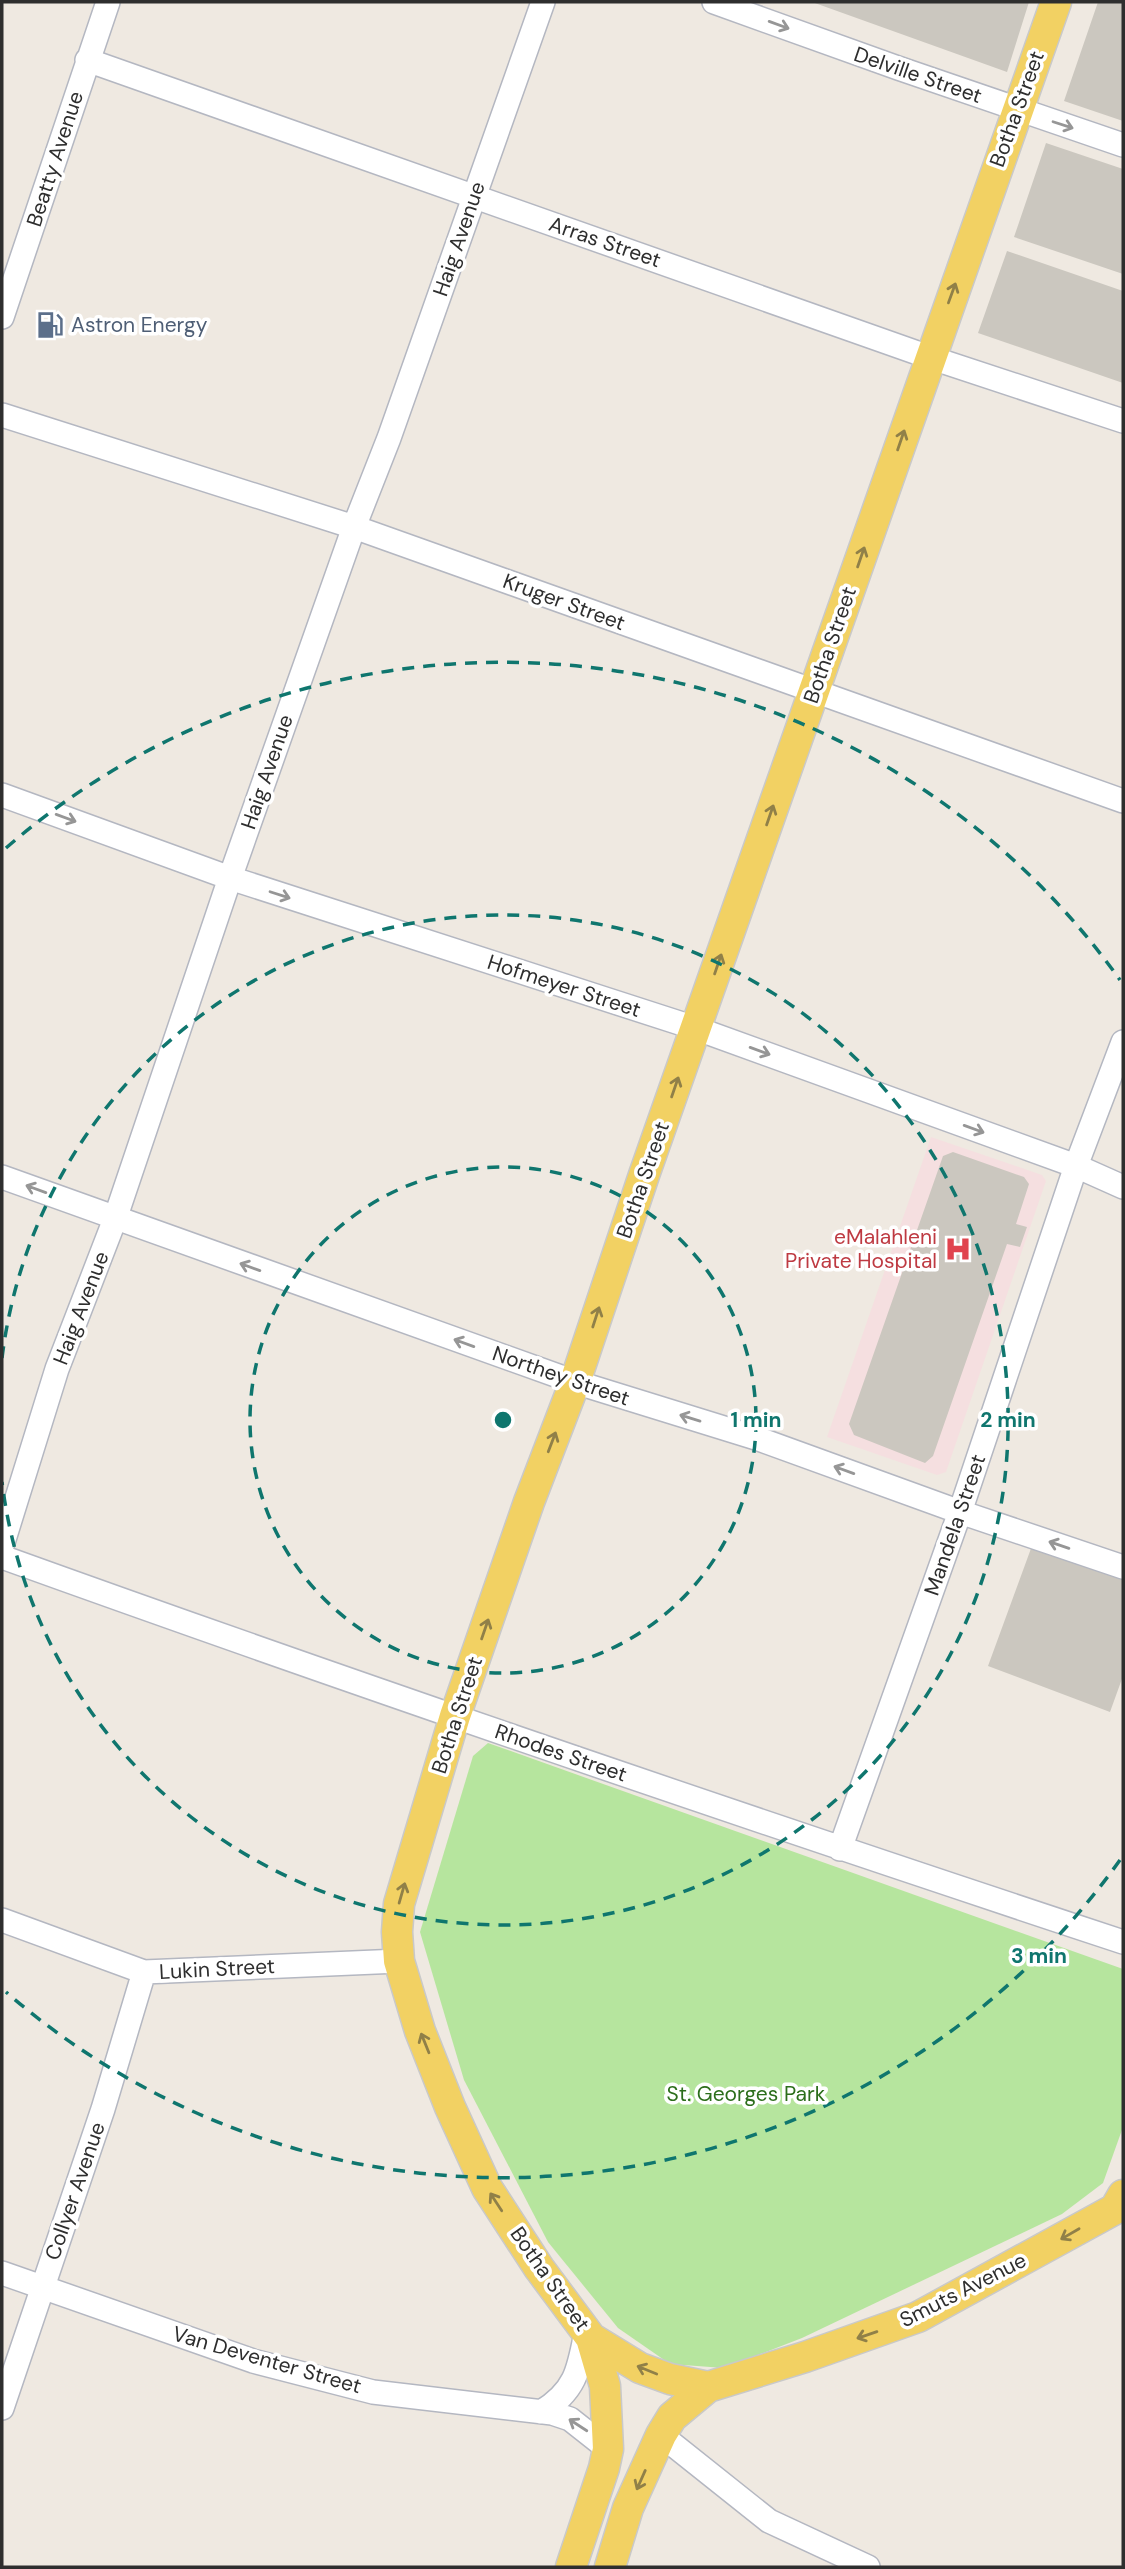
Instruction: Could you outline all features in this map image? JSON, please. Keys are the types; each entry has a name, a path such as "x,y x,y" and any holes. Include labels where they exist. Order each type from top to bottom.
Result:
{"main road":[{"name":"Botha Street","path":"589,2335 539,2268 487,2188 450,2107 420,2031 399,1961 399,1904 455,1716 529,1502 575,1382 695,1028 1056,2"},
{"name":"Smuts Avenue","path":"708,2387 805,2357 918,2317 1121,2208"},
{"path":"589,2335 640,2368 708,2387"},
{"path":"571,2567 604,2469 608,2449 605,2386 589,2335"},
{"path":"610,2567 628,2508 661,2435 672,2417 708,2387"}],"street":[{"name":"Beatty Avenue","path":"2,317 108,2"},
{"name":"Haig Avenue","path":"2,1546 57,1369 115,1219 230,878 543,2"},
{"name":"Delville Street","path":"714,2 1123,145"},
{"name":"Arras Street","path":"88,61 929,357 1123,421"},
{"name":"Kruger Street","path":"2,415 354,527 1123,801"},
{"name":"Hofmeyer Street","path":"2,795 230,878 695,1028 1076,1166 1123,1187"},
{"name":"Mandela Street","path":"840,1849 960,1513 1076,1166 1123,1042"},
{"name":"Northey Street","path":"2,1177 575,1382 755,1438 960,1513 1123,1567"},
{"name":"Rhodes Street","path":"2,1557 256,1648 840,1849 1123,1942"},
{"name":"Lukin Street","path":"2,1920 144,1972 399,1961"},
{"name":"Collyer Avenue","path":"2,2407 103,2109 144,1972"},
{"name":"Van Deventer Street","path":"2,2273 253,2361 373,2392 541,2412 570,2420 608,2449"},
{"path":"541,2412 565,2395 574,2380 589,2335"},
{"path":"661,2435 769,2521 868,2567"}],"shaded area":[{"name":"eMalahleni Private Hospital","path":"931,1137 1042,1175 1046,1181 946,1472 937,1475 827,1437"}],"green space":[{"name":"St. Georges Park","path":"488,1743 1123,1969 1123,2127 1103,2183 1062,2214 802,2338 724,2368 670,2364 618,2328 548,2242 464,2080 420,1932 473,1756"}],"building":[{"path":"812,2 1029,2 1007,72"},
{"path":"1098,2 1123,2 1123,121 1064,101"},
{"path":"1046,143 1123,169 1123,274 1014,237"},
{"path":"1007,251 1123,291 1123,383 978,333"},
{"name":"eMalahleni Private Hospital","path":"953,1152 1024,1177 1029,1184 1016,1224 1027,1227 1020,1247 1007,1244 933,1456 925,1463 854,1435 849,1424 943,1156"},
{"path":"1033,1543 1123,1577 1123,1676 1110,1712 988,1666"}],"place":[{"name":"Astron Energy","path":"50,325"},
{"name":"eMalahleni Private Hospital","path":"958,1249"}]}
